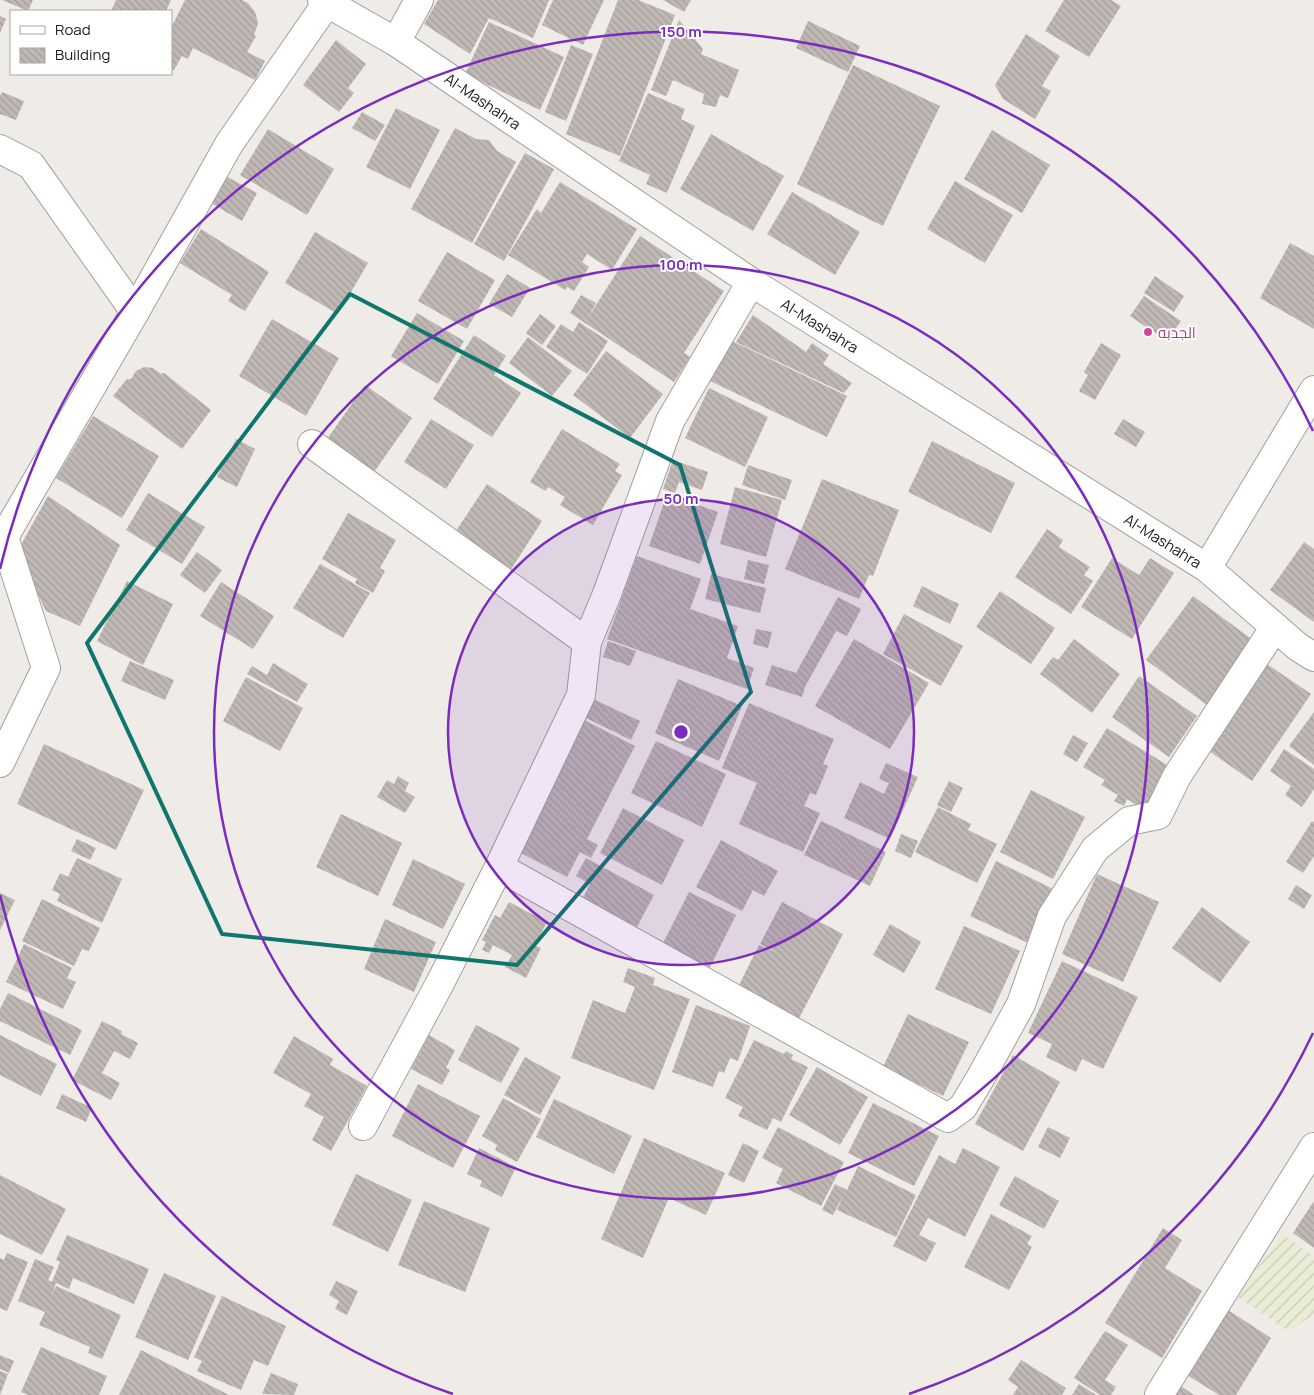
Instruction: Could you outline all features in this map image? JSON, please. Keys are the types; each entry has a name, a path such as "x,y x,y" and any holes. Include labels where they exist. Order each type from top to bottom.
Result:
{"street":[{"path":"396,42 419,0"},
{"path":"1,760 46,668 4,536 135,312 229,144 324,1"},
{"name":"Al-Mashahra","path":"324,1 396,42 751,282 1207,568 1298,647 1314,657"},
{"path":"0,149 31,165 135,312"},
{"path":"362,1126 438,987 581,695 587,642 607,594 670,421 751,282"},
{"path":"1207,568 1314,390"},
{"path":"312,444 587,642"},
{"path":"498,867 948,1118 963,1107 1021,1004 1052,916 1095,849 1129,821 1158,815 1177,776 1275,627"},
{"path":"1159,1395 1314,1147"}],"highlighted area":[{"path":"350,294 680,465 751,692 517,965 222,934 87,643"}],"green space":[{"path":"1282,1234 1314,1256 1314,1314 1289,1332 1237,1296"}],"building":[{"path":"2,0 33,0 28,10"},
{"path":"116,0 171,0 166,10 111,10"},
{"path":"185,0 242,0 248,3 255,12 258,23 254,35 256,36 247,52 265,61 255,80 193,48 188,59 182,56 174,70 172,69 172,26"},
{"path":"438,0 549,0 533,38 489,18 470,54 424,24"},
{"path":"553,0 604,0 583,45 542,25"},
{"path":"618,0 638,0 675,15 620,156 566,134"},
{"path":"663,0 691,0 684,12"},
{"path":"1064,0 1111,0 1121,6 1089,57 1045,31"},
{"path":"0,16 6,19 0,33"},
{"path":"679,20 703,49 701,54 739,70 728,98 720,95 716,107 702,104 704,94 673,80 666,96 651,90"},
{"path":"808,21 860,46 848,72 796,48"},
{"path":"489,22 564,57 540,110 465,74"},
{"path":"1026,34 1060,56 1042,86 1051,91 1035,119 1003,99 995,85"},
{"path":"336,40 366,64 348,88 354,93 339,112 303,85"},
{"path":"571,45 593,54 566,121 545,112"},
{"path":"853,65 940,106 883,226 797,184"},
{"path":"2,92 24,101 16,120 0,114 0,96"},
{"path":"648,93 685,109 681,119 695,126 667,193 646,184 650,175 619,161"},
{"path":"396,108 440,130 410,189 366,167"},
{"path":"362,112 385,125 375,141 352,128"},
{"path":"455,128 476,139 489,140 497,151 516,162 472,243 411,209"},
{"path":"268,129 334,169 307,215 240,175"},
{"path":"992,130 1050,165 1022,213 964,179"},
{"path":"711,134 784,176 753,231 680,189"},
{"path":"525,153 554,169 504,261 474,244"},
{"path":"224,175 257,193 242,221 209,202"},
{"path":"955,181 1013,215 985,263 927,229"},
{"path":"560,182 637,229 612,270 587,254 582,262 589,267 574,291 567,287 565,290 508,255 537,209 541,213"},
{"path":"792,192 860,232 835,275 767,234"},
{"path":"201,229 269,272 245,311 228,301 232,295 180,263"},
{"path":"315,232 368,263 338,314 285,283"},
{"path":"640,236 724,291 684,353 690,357 674,382 570,313 581,295 596,303 587,319"},
{"path":"1290,243 1314,256 1314,329 1260,298"},
{"path":"447,252 495,280 467,329 418,301"},
{"path":"507,274 530,288 512,317 489,304"},
{"path":"1155,276 1184,296 1174,312 1144,293"},
{"path":"1144,296 1181,321 1167,341 1130,316"},
{"path":"417,313 464,341 438,384 391,356"},
{"path":"540,314 556,326 542,345 526,333"},
{"path":"753,315 806,352 812,343 829,355 823,364 852,383 844,393 736,342"},
{"path":"272,319 339,358 306,416 239,376"},
{"path":"579,322 608,341 587,374 546,347 561,324 573,332"},
{"path":"474,335 506,356 494,375 521,393 492,437 433,399"},
{"path":"528,337 572,371 552,396 509,363"},
{"path":"730,340 847,396 827,437 710,381"},
{"path":"1101,343 1121,355 1095,400 1079,391 1088,375 1084,372"},
{"path":"606,351 663,394 630,438 573,395"},
{"path":"144,367 153,368 161,374 164,373 211,410 182,449 113,396 127,379 131,379 136,371"},
{"path":"365,385 412,418 372,475 325,442"},
{"path":"709,388 768,417 745,467 685,438"},
{"path":"93,416 159,456 122,518 56,478"},
{"path":"431,419 474,445 446,489 404,462"},
{"path":"1123,419 1145,432 1136,447 1114,434"},
{"path":"562,429 620,464 615,471 622,475 593,525 560,505 565,497 548,487 546,491 530,482"},
{"path":"236,439 255,449 237,487 217,477"},
{"path":"932,441 1015,483 991,533 908,492"},
{"path":"673,460 708,472 702,490 679,482 675,493 663,489"},
{"path":"748,465 792,480 785,500 742,485"},
{"path":"822,479 899,510 873,576 869,575 859,599 785,569"},
{"path":"487,484 542,521 510,571 454,534"},
{"path":"735,487 782,500 766,557 720,544"},
{"path":"148,493 205,527 182,564 126,530"},
{"path":"667,494 718,512 700,564 649,546"},
{"path":"48,496 120,545 80,626 46,611 17,552"},
{"path":"348,513 396,540 380,568 385,571 373,593 355,583 357,579 322,559"},
{"path":"1047,529 1063,540 1059,547 1090,567 1084,575 1093,581 1071,614 1015,577"},
{"path":"1304,542 1314,549 1314,622 1270,590"},
{"path":"197,552 222,570 205,593 180,575"},
{"path":"637,556 701,579 690,609 738,626 727,658 754,668 747,689 607,639"},
{"path":"1112,558 1139,575 1150,558 1174,573 1132,639 1081,607"},
{"path":"748,560 769,565 764,584 744,579"},
{"path":"320,564 370,593 343,638 293,608"},
{"path":"711,574 766,588 760,613 705,599"},
{"path":"127,581 173,604 143,665 97,641"},
{"path":"221,582 274,616 253,649 200,616"},
{"path":"922,586 959,604 950,624 913,606"},
{"path":"1000,591 1055,628 1031,664 976,627"},
{"path":"1193,596 1253,640 1207,705 1146,660"},
{"path":"838,597 861,609 847,636 836,631 805,687 802,697 765,685 772,665 796,673"},
{"path":"904,614 963,646 941,686 883,654"},
{"path":"756,629 772,632 768,648 753,644"},
{"path":"854,639 929,683 890,749 815,706"},
{"path":"1074,639 1120,674 1092,713 1040,674 1053,657 1058,660"},
{"path":"608,641 636,651 630,666 603,657"},
{"path":"130,661 174,680 165,700 121,681"},
{"path":"273,663 308,684 297,702 247,674 252,666 267,675"},
{"path":"1267,664 1311,694 1252,781 1209,751"},
{"path":"1139,676 1197,716 1169,757 1112,717"},
{"path":"246,677 303,708 280,751 223,721"},
{"path":"678,679 742,706 719,761 655,733"},
{"path":"593,699 640,721 631,740 584,717"},
{"path":"749,703 834,739 823,764 828,766 816,795 810,793 804,806 820,813 803,852 739,824 757,783 722,768"},
{"path":"1314,712 1314,765 1289,746"},
{"path":"582,719 635,746 587,839 598,845 591,858 580,852 567,877 515,850"},
{"path":"1107,728 1172,768 1146,811 1127,799 1124,806 1114,801 1118,795 1101,785 1105,780 1083,767"},
{"path":"1073,735 1088,743 1077,762 1063,754"},
{"path":"656,741 726,774 702,827 631,793"},
{"path":"44,744 144,790 116,850 17,804"},
{"path":"1284,749 1314,769 1314,789 1302,807 1285,795 1291,786 1270,771"},
{"path":"886,763 918,777 890,839 844,818 860,782 884,794 889,783 879,779"},
{"path":"398,776 409,783 405,791 415,797 405,813 377,797 387,780 394,784"},
{"path":"949,781 963,788 951,812 937,805"},
{"path":"1031,790 1085,817 1053,879 1000,852"},
{"path":"938,807 971,824 968,830 997,844 977,883 915,852"},
{"path":"623,808 684,840 662,885 600,853"},
{"path":"341,814 402,843 378,896 316,867"},
{"path":"821,821 886,852 870,886 804,855"},
{"path":"1312,821 1314,822 1314,856 1303,873 1286,862"},
{"path":"901,834 918,841 911,858 895,851"},
{"path":"77,839 96,848 90,860 71,851"},
{"path":"721,840 778,871 764,896 753,890 742,911 696,887"},
{"path":"77,858 122,879 102,923 57,901 60,894 52,890 60,873 68,877"},
{"path":"586,858 654,895 637,927 617,916 612,925 578,907 590,884 576,876"},
{"path":"413,859 465,884 443,929 392,905"},
{"path":"996,861 1053,889 1028,943 970,916"},
{"path":"1097,874 1159,902 1123,982 1062,954"},
{"path":"1296,885 1312,895 1304,909 1288,899"},
{"path":"689,892 736,915 706,975 659,951"},
{"path":"0,893 15,900 0,930"},
{"path":"42,899 100,928 89,951 82,949 74,966 22,941"},
{"path":"509,902 547,922 535,945 541,948 526,978 505,967 512,955 493,945 489,953 482,950 486,942 482,940 495,915 500,918"},
{"path":"782,902 843,934 795,1026 734,995 759,945 780,954 760,944"},
{"path":"1202,907 1250,942 1220,983 1172,948"},
{"path":"385,919 436,942 414,992 364,969"},
{"path":"890,924 921,942 904,973 873,955"},
{"path":"964,926 1020,951 991,1014 935,989"},
{"path":"24,944 72,968 67,978 76,982 63,1009 6,982"},
{"path":"1062,961 1138,997 1103,1069 1082,1059 1076,1072 1046,1057 1052,1044 1028,1033"},
{"path":"628,968 655,978 653,985 690,999 654,1090 571,1058 593,1000 625,1013 635,987 623,982"},
{"path":"8,993 82,1030 70,1055 0,1021 0,1009"},
{"path":"696,1005 750,1026 738,1061 730,1058 724,1073 719,1071 713,1087 672,1072"},
{"path":"908,1014 969,1042 943,1096 883,1067"},
{"path":"102,1021 122,1031 121,1034 138,1043 130,1059 114,1051 102,1073 120,1083 111,1100 72,1080"},
{"path":"476,1025 520,1048 501,1083 458,1060"},
{"path":"0,1035 57,1064 41,1096 0,1075"},
{"path":"429,1035 455,1050 446,1068 450,1070 442,1085 411,1069"},
{"path":"294,1036 333,1059 330,1065 367,1086 331,1151 312,1140 324,1117 304,1106 311,1094 273,1073"},
{"path":"754,1040 784,1054 786,1051 793,1055 791,1059 808,1067 781,1122 773,1118 767,1130 738,1116 743,1107 725,1098"},
{"path":"1013,1055 1060,1082 1023,1151 975,1124"},
{"path":"525,1057 561,1077 540,1115 504,1095"},
{"path":"817,1067 868,1097 840,1145 789,1115"},
{"path":"418,1084 480,1116 453,1168 392,1136"},
{"path":"62,1094 92,1108 86,1122 56,1108"},
{"path":"503,1098 541,1119 517,1162 495,1150 497,1145 482,1136"},
{"path":"554,1099 632,1136 614,1174 536,1137"},
{"path":"873,1103 939,1136 914,1186 848,1153"},
{"path":"778,1127 844,1162 821,1206 776,1183 783,1169 762,1158"},
{"path":"1048,1127 1070,1138 1060,1158 1038,1147"},
{"path":"644,1138 725,1173 706,1215 669,1198 643,1258 601,1239"},
{"path":"743,1143 759,1151 744,1183 728,1175"},
{"path":"479,1148 516,1167 502,1197 480,1186 482,1181 467,1174"},
{"path":"963,1148 1000,1167 965,1237 928,1218 919,1235 936,1243 926,1262 893,1246 939,1155 955,1164"},
{"path":"858,1166 916,1195 896,1237 837,1210 843,1196 833,1215 822,1210 835,1184 847,1190"},
{"path":"356,1174 412,1200 388,1252 332,1225"},
{"path":"0,1175 66,1209 42,1255 0,1234"},
{"path":"1015,1176 1059,1201 1044,1229 999,1205"},
{"path":"424,1201 490,1228 465,1292 398,1265"},
{"path":"1314,1201 1314,1248 1293,1233"},
{"path":"991,1214 1032,1236 1027,1244 1032,1247 1009,1290 964,1267"},
{"path":"1163,1228 1182,1240 1165,1268 1202,1291 1162,1358 1105,1323"},
{"path":"67,1235 149,1269 134,1304 73,1278 69,1289 56,1283 51,1296 56,1286 121,1315 102,1359 88,1353 90,1347 39,1325 45,1312 18,1301 35,1259 54,1267 48,1280 52,1282 60,1262 56,1260"},
{"path":"7,1253 28,1262 7,1311 0,1308 0,1258 4,1260"},
{"path":"164,1273 216,1296 188,1360 135,1337"},
{"path":"336,1281 358,1291 347,1315 335,1309 339,1301 329,1295"},
{"path":"222,1296 286,1326 268,1366 254,1360 241,1390 197,1371 202,1361 194,1357"},
{"path":"1228,1310 1271,1338 1236,1395 1219,1395 1187,1375"},
{"path":"1105,1331 1128,1345 1105,1380 1116,1387 1111,1395 1100,1395 1074,1378"},
{"path":"41,1347 107,1376 99,1395 28,1395 21,1392"},
{"path":"141,1350 229,1395 119,1395"},
{"path":"0,1355 14,1361 9,1373 0,1369"},
{"path":"1021,1360 1066,1388 1062,1395 1013,1395 1018,1387 1008,1380"},
{"path":"0,1371 8,1374 0,1395"},
{"path":"271,1373 298,1384 294,1395 262,1394"},
{"path":"1079,1384 1096,1395 1072,1395"},
{"path":"1181,1386 1194,1395 1175,1395"}],"place":[{"name":"الجدبه","path":"1148,332"}]}
